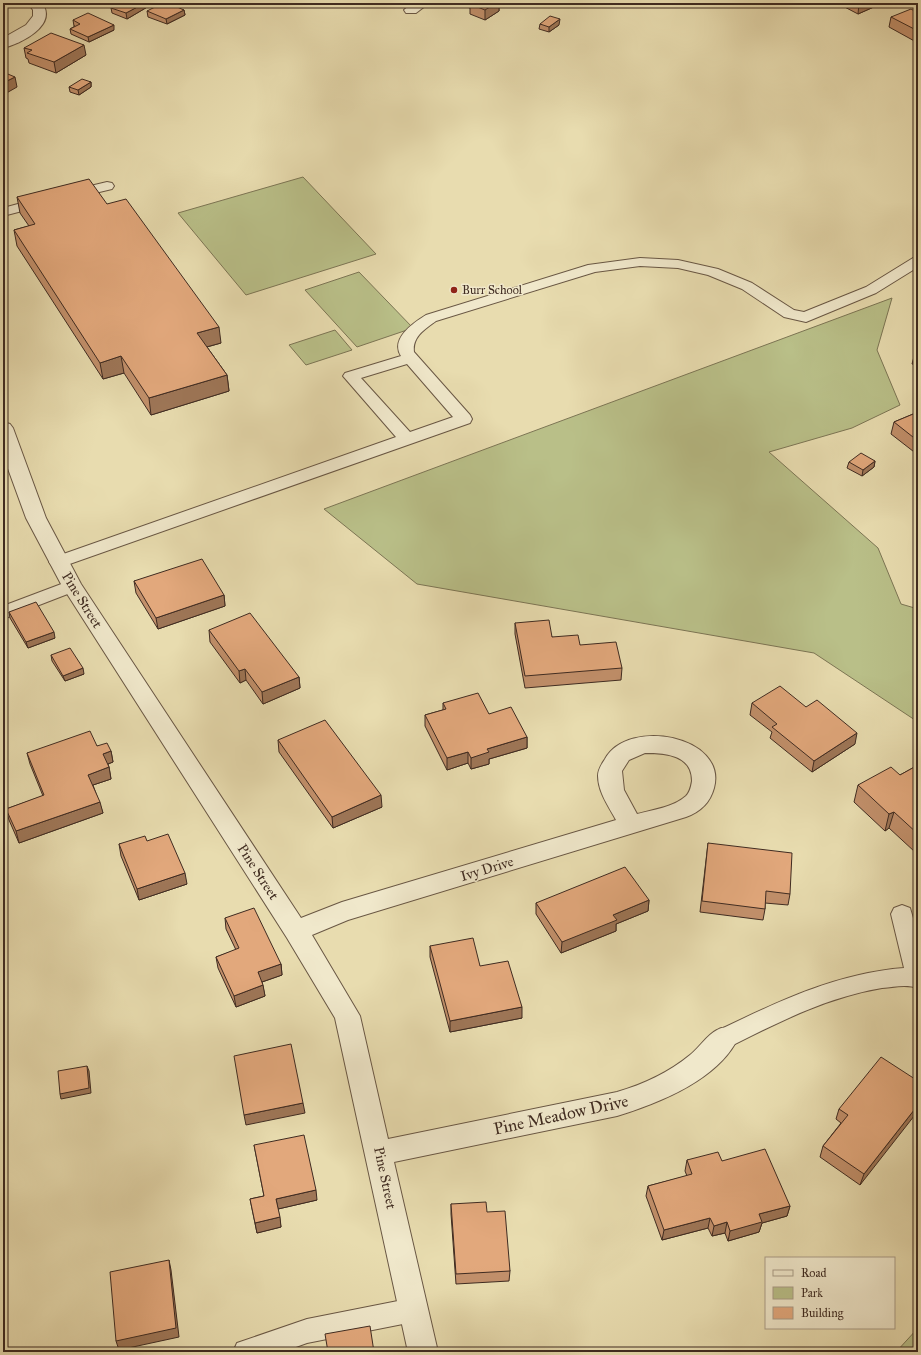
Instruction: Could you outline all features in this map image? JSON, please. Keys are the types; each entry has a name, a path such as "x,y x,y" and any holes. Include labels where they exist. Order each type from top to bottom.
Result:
{"street":[{"path":"3,44 23,34 35,24 40,16 38,6 35,3"},
{"name":"Pine Street","path":"3,428 28,498 58,562 72,586 296,930 347,1016 423,1352"},
{"name":"Ivy Drive","path":"296,930 342,912 631,826 678,812 692,804 701,794 704,781 698,765 685,752 675,746 662,744 637,745 626,750 616,759 610,769 610,779 614,791 631,826"},
{"name":"Pine Meadow Drive","path":"379,1153 617,1104 642,1097 670,1085 693,1070 725,1038"}],"lane":[{"path":"3,212 107,186"},
{"path":"58,562 464,419 406,354 405,346 414,331 431,318 610,264 659,262 709,270 747,286 789,314 802,317 857,297 884,283 918,261"},
{"path":"407,439 351,376 410,358"},
{"path":"3,613 72,586"},
{"path":"725,1038 794,1005 846,986 890,977 918,977 902,914"},
{"path":"246,1352 306,1331 413,1310"}],"green space":[{"path":"303,177 376,254 246,295 178,213"},
{"path":"359,272 413,328 357,347 305,290"},
{"path":"892,298 877,350 900,405 852,428 769,452 878,548 901,604 918,609 918,722 814,653 417,584 324,509"},
{"path":"335,330 352,350 306,365 289,345"},
{"path":"918,1328 918,1352 896,1352"}],"building":[{"path":"119,3 145,3 126,13 111,8"},
{"path":"163,3 168,3 184,10 166,19 147,11"},
{"path":"496,3 485,10 470,4"},
{"path":"911,9 918,13 918,31 891,17"},
{"path":"88,13 114,25 88,37 70,29 80,24 73,20"},
{"path":"550,16 560,19 549,27 540,24"},
{"path":"51,33 84,45 54,62 27,53 32,50 24,48"},
{"path":"3,72 15,77 3,83"},
{"path":"82,79 91,82 78,90 69,87"},
{"path":"89,179 107,204 126,199 219,327 197,333 227,375 149,398 121,356 100,363 14,230 35,224 17,197"},
{"path":"918,344 918,354 914,353"},
{"path":"918,412 918,441 894,422"},
{"path":"861,453 875,461 863,470 849,462"},
{"path":"202,559 224,595 156,618 134,581"},
{"path":"36,602 54,632 26,642 9,612"},
{"path":"250,613 299,677 262,692 245,669 239,671 209,630"},
{"path":"549,620 552,637 578,635 580,645 616,642 622,668 525,676 515,623"},
{"path":"70,648 83,668 63,676 51,655"},
{"path":"780,686 806,707 817,700 857,733 814,761 772,727 777,724 752,703"},
{"path":"478,693 489,714 511,707 527,737 487,749 489,752 471,758 468,752 447,758 425,715 446,709 443,703"},
{"path":"325,720 381,795 332,817 278,740"},
{"path":"90,731 97,746 107,743 111,751 103,754 109,767 88,775 100,802 16,831 6,809 44,795 27,753"},
{"path":"918,765 918,834 894,812 889,814 858,785 891,767 900,775"},
{"path":"168,834 185,873 137,889 119,844 145,836 147,841"},
{"path":"708,843 792,853 790,894 766,891 765,909 702,901"},
{"path":"625,867 649,900 613,915 617,920 562,942 536,903"},
{"path":"254,908 281,964 258,972 263,985 234,996 216,957 239,948 225,918"},
{"path":"473,938 480,966 508,961 522,1007 450,1021 430,946"},
{"path":"291,1044 303,1103 244,1115 234,1056"},
{"path":"881,1057 918,1081 918,1105 864,1174 823,1146 848,1115 839,1109"},
{"path":"87,1066 89,1088 60,1094 58,1071"},
{"path":"304,1135 316,1190 276,1199 280,1217 255,1223 250,1199 264,1196 254,1145"},
{"path":"765,1149 790,1206 759,1214 762,1222 730,1231 727,1222 714,1226 710,1218 664,1230 648,1186 692,1174 687,1160 718,1152 722,1161"},
{"path":"486,1202 487,1212 505,1211 510,1271 456,1274 451,1204"},
{"path":"169,1260 176,1328 116,1341 110,1272"},
{"path":"370,1326 374,1352 328,1352 325,1334"}],"place":[{"name":"Burr School","path":"454,290"}]}
